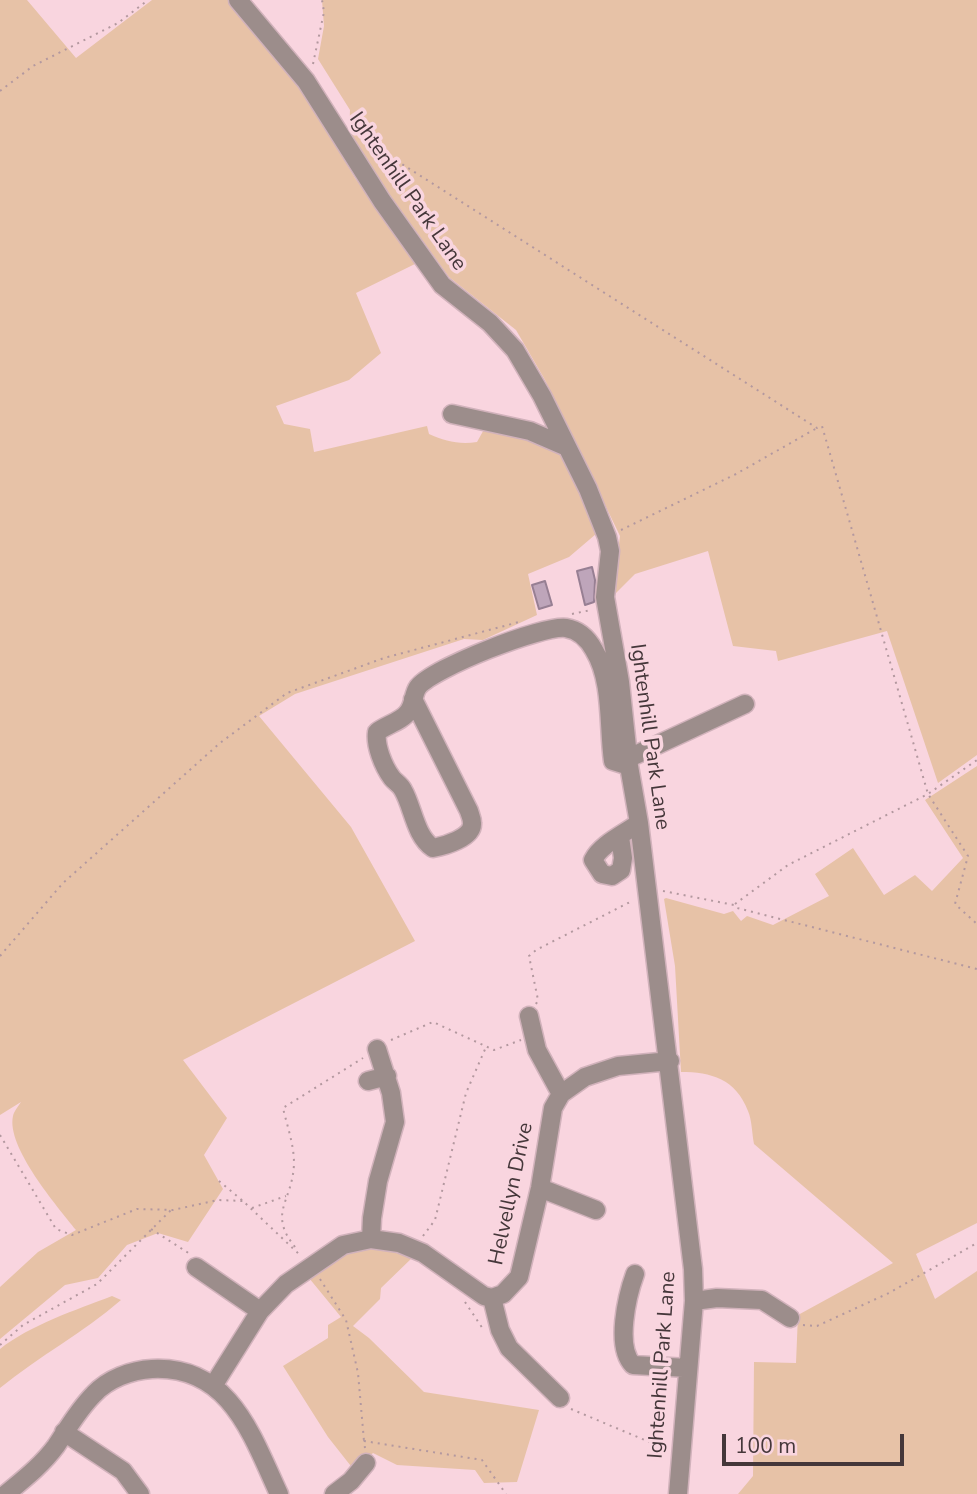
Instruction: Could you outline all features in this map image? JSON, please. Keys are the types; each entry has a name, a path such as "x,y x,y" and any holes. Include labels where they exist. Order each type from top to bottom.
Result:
{"street":[{"name":"Ightenhill Park Lane","path":"238,0 306,81 382,201 442,285 490,323 515,350 568,447 607,537 610,551 605,597 620,682 639,823 670,1061 693,1269 694,1301 678,1494"},
{"path":"452,414 530,431 568,447"},
{"path":"413,699 469,811 472,823 471,831 465,835 433,848 426,843 404,790 392,779 376,740 377,732 408,712 413,699 418,687 435,674 511,641 556,628 577,631 596,652 604,680 613,761 629,762 745,704"},
{"path":"620,837 639,823"},
{"path":"529,1016 537,1050 561,1094 584,1077 618,1066 670,1061"},
{"path":"371,1239 378,1181 395,1122 387,1076 377,1049"},
{"path":"368,1081 387,1076"},
{"name":"Helvellyn Drive","path":"213,1386 260,1311 286,1284 343,1245 371,1239 386,1240 412,1248 484,1296 492,1298 503,1294 519,1277 540,1188 553,1108 561,1094"},
{"path":"540,1188 596,1210"},
{"path":"198,1272 260,1311"},
{"path":"635,1274 628,1292 625,1317 624,1351 628,1360 633,1365 688,1368"},
{"path":"492,1298 500,1330 509,1349 560,1398"},
{"path":"694,1301 717,1298 762,1300 790,1318"},
{"path":"6,1494 33,1472 96,1392 122,1376 140,1370 159,1369 201,1378 230,1401 246,1422 279,1494"},
{"path":"64,1432 123,1471 140,1494"},
{"path":"334,1494 351,1481 366,1463"}],"path":[{"path":"0,91 33,66 118,23 148,0"},
{"path":"306,81 317,49 324,12 322,0"},
{"path":"360,137 817,428"},
{"path":"607,537 736,474 822,426 928,794 968,856 955,904 977,924"},
{"path":"570,614 607,607"},
{"path":"0,956 63,883 220,743 287,694 384,658 527,620"},
{"path":"734,905 788,864 928,794 977,760"},
{"path":"529,1016 538,1000 529,956 647,894 666,890 734,905 737,908 977,969"},
{"path":"412,1248 435,1220 466,1093 486,1046"},
{"path":"0,1135 56,1229 72,1235 137,1209 171,1210 218,1200 243,1201"},
{"path":"219,1181 312,1266 346,1320 358,1373 366,1463"},
{"path":"251,1208 288,1195"},
{"path":"0,1345 23,1325 97,1284 171,1210"},
{"path":"151,1229 194,1256 198,1272"},
{"path":"790,1318 806,1326 817,1326 889,1293 977,1243"},
{"path":"462,1295 475,1319 489,1335"},
{"path":"560,1398 571,1409 588,1417 663,1448 681,1450"},
{"path":"364,1441 482,1460 506,1494"}],"shaded area":[{"path":"0,0 27,0 76,58 152,0 231,0 298,82 355,178 417,263 356,293 381,353 349,380 276,406 284,424 310,429 314,452 427,426 429,434 441,439 458,443 477,442 487,424 559,449 581,492 596,534 569,557 528,574 537,615 483,640 464,639 295,694 259,716 351,827 415,941 183,1060 227,1118 204,1155 223,1189 188,1242 158,1233 127,1245 98,1278 65,1285 0,1339 0,1287 38,1252 76,1230 35,1176 17,1144 13,1116 21,1102 0,1115"},
{"path":"322,0 977,0 977,755 938,783 887,631 778,661 776,651 733,646 708,551 635,574 615,594 620,536 545,380 516,330 449,277 349,139 350,110 318,59 324,26"},
{"path":"977,766 977,1223 916,1254 935,1299 977,1271 977,1494 738,1494 753,1476 754,1362 796,1363 798,1315 893,1263 754,1144 748,1111 737,1091 721,1079 681,1072 675,966 664,899 724,914 733,911 741,921 747,916 773,925 829,896 815,874 853,848 884,895 915,875 932,891 963,858 925,800"},
{"path":"371,1247 413,1257 381,1288 380,1299 353,1326 369,1338 424,1392 539,1410 517,1482 484,1483 475,1470 397,1465 373,1453 354,1470 328,1437 283,1366 328,1338 328,1325 341,1317 309,1278 348,1252"},
{"path":"112,1296 121,1300 0,1388 0,1349 39,1325"}],"building":[{"path":"592,567 595,580 594,602 585,605 577,571"},
{"path":"545,581 552,605 539,609 532,585"}]}
